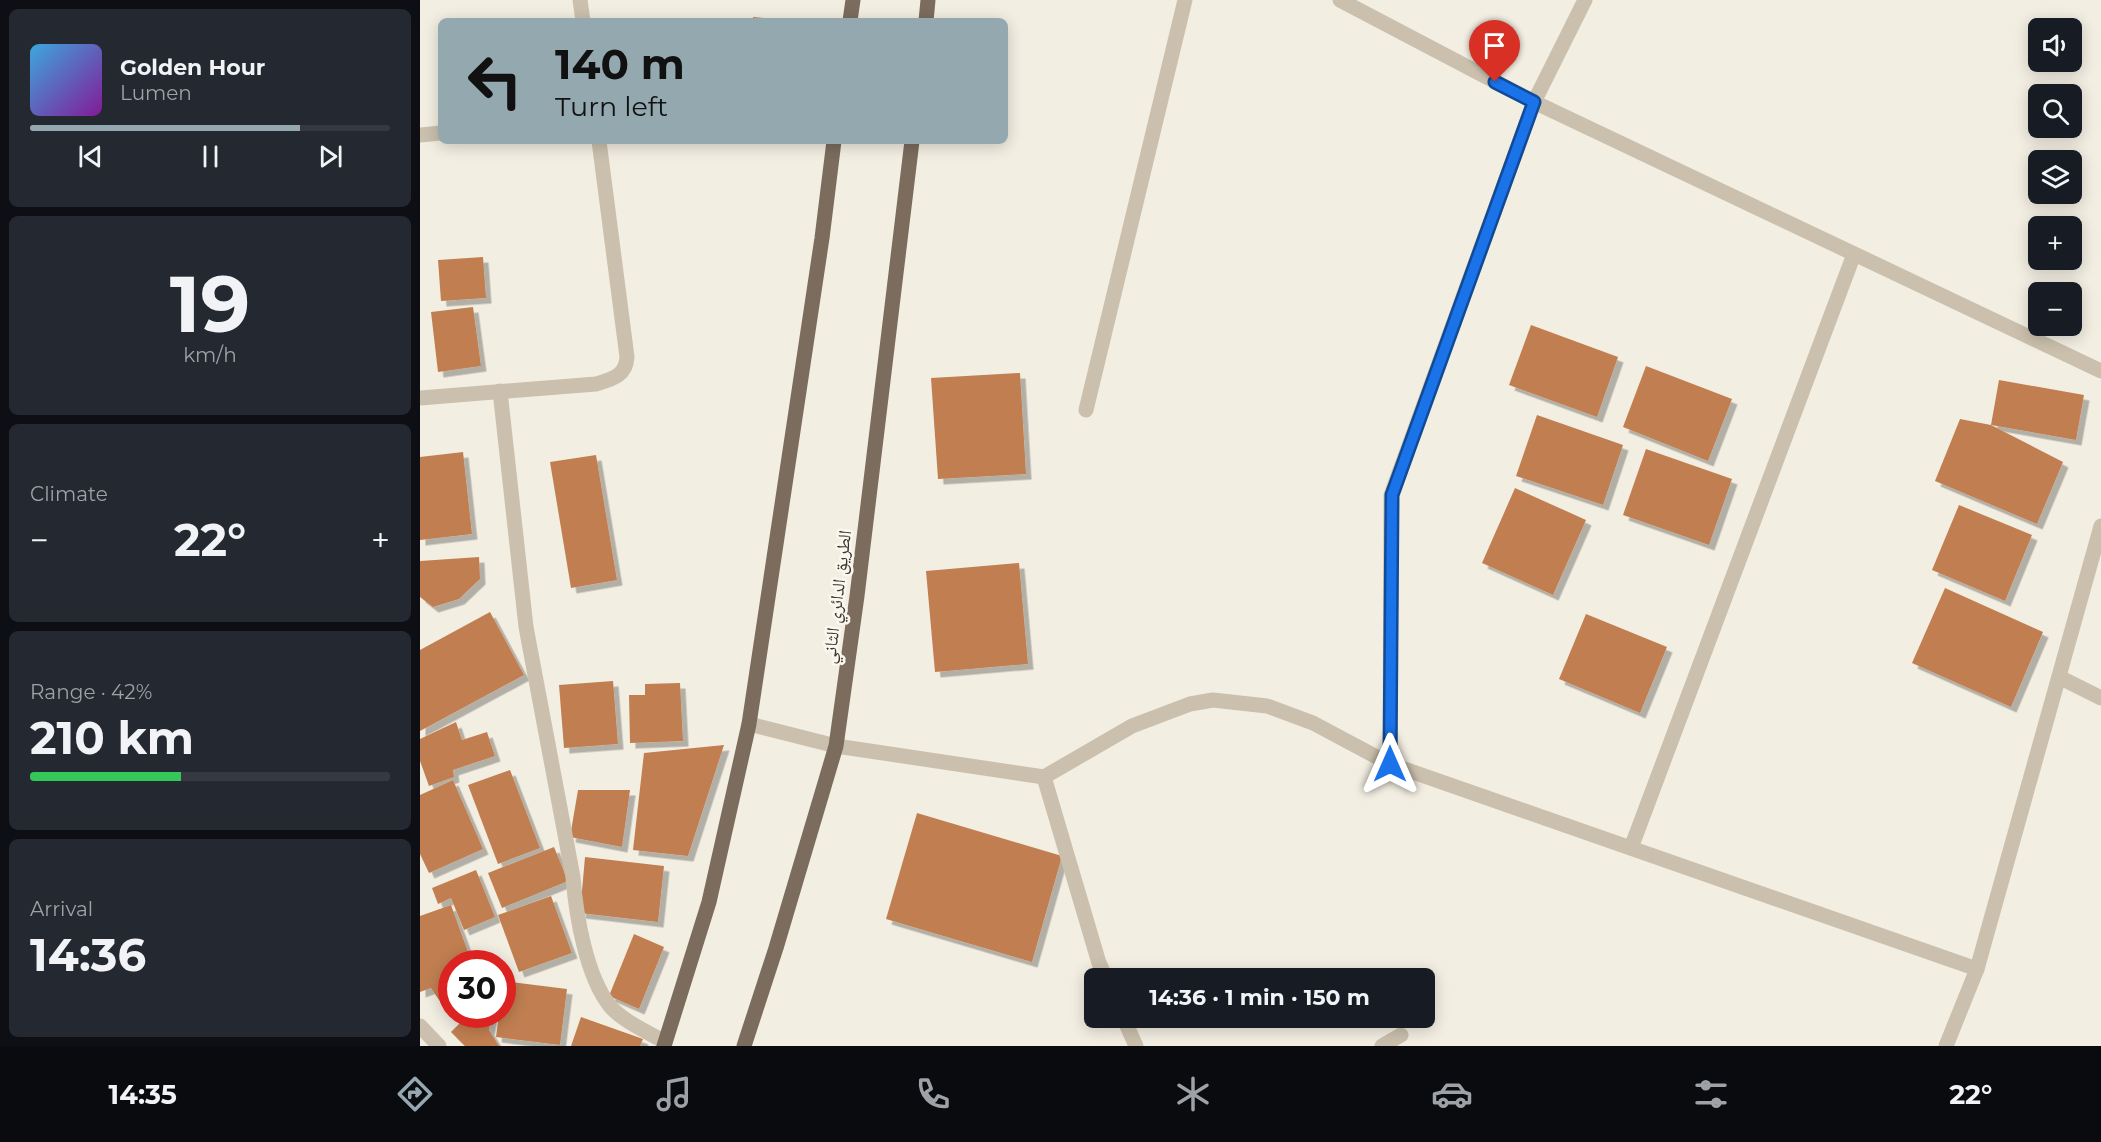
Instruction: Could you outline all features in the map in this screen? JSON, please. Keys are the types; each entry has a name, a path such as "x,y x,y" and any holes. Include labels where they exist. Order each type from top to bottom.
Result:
{"main road":[{"path":"850,18 853,0"},
{"path":"926,18 928,0"},
{"path":"664,1044 709,902 749,724 822,237 834,144"},
{"name":"الطريق الدائري الثاني","path":"744,1046 776,948 836,746 912,144"}],"street":[{"path":"580,0 583,18"},
{"path":"1086,410 1185,0"},
{"path":"1340,0 1534,102 2101,371"},
{"path":"1390,764 1392,495 1534,102 1585,0"},
{"path":"420,135 438,133"},
{"path":"420,398 596,384 618,376 626,368 627,357 599,144"},
{"path":"1631,848 1854,254"},
{"path":"500,391 526,627 573,877 575,906 589,963 603,996 611,1008 664,1044"},
{"path":"1946,1046 1977,969 2101,526"},
{"path":"2059,677 2101,698"},
{"path":"749,724 836,746 1044,777 1132,726 1190,704 1213,700 1267,706 1313,723 1390,764 1977,969"},
{"path":"1044,777 1101,968"},
{"path":"420,1026 439,1046"},
{"path":"1128,1028 1136,1046"},
{"path":"1382,1046 1401,1035"}],"building":[{"path":"483,257 486,298 441,301 438,260"},
{"path":"473,307 481,366 438,372 431,312"},
{"path":"1531,325 1618,357 1597,417 1509,385"},
{"path":"1646,366 1732,399 1708,461 1623,427"},
{"path":"1020,373 1026,474 938,479 931,378"},
{"path":"1999,380 2084,395 2076,440 1991,425"},
{"path":"1537,415 1623,445 1603,505 1516,476"},
{"path":"1960,419 1991,425 2063,462 2037,524 1935,481"},
{"path":"1646,449 1732,479 1709,545 1623,515"},
{"path":"463,452 472,534 420,540 420,457"},
{"path":"596,455 617,580 571,588 550,462"},
{"path":"1515,488 1586,520 1553,595 1482,563"},
{"path":"1959,505 2032,535 2005,601 1932,570"},
{"path":"479,557 480,579 459,599 433,607 420,597 420,561"},
{"path":"1019,563 1028,664 935,672 926,571"},
{"path":"1945,588 2043,632 2011,707 1912,663"},
{"path":"490,612 524,675 420,731 420,650"},
{"path":"1586,614 1667,647 1640,713 1559,679"},
{"path":"613,681 618,744 564,748 559,685"},
{"path":"680,683 683,741 630,743 629,695 645,695 645,684"},
{"path":"456,722 462,740 487,732 495,756 453,770 454,777 429,786 420,761 420,739"},
{"path":"724,745 688,856 633,850 644,753"},
{"path":"510,770 540,848 498,864 468,785"},
{"path":"453,780 483,849 429,873 420,854 420,795"},
{"path":"578,790 630,790 622,847 570,837"},
{"path":"917,813 1062,856 1032,962 886,919"},
{"path":"554,847 568,881 502,908 488,873"},
{"path":"585,857 664,866 658,922 580,913"},
{"path":"476,870 495,917 464,930 451,898 438,904 432,888"},
{"path":"551,896 572,953 519,972 516,964 516,950 511,950 498,915"},
{"path":"451,905 467,950 438,950 438,998 431,988 420,992 420,916"},
{"path":"634,934 664,947 639,1009 609,996"},
{"path":"516,983 567,989 560,1045 496,1037 497,1028 516,1028"},
{"path":"581,1017 643,1039 640,1046 571,1046"},
{"path":"455,1028 489,1028 499,1046 465,1046 451,1032"}],"route":[{"path":"1390,764 1392,495 1534,102 1495,82"}]}
